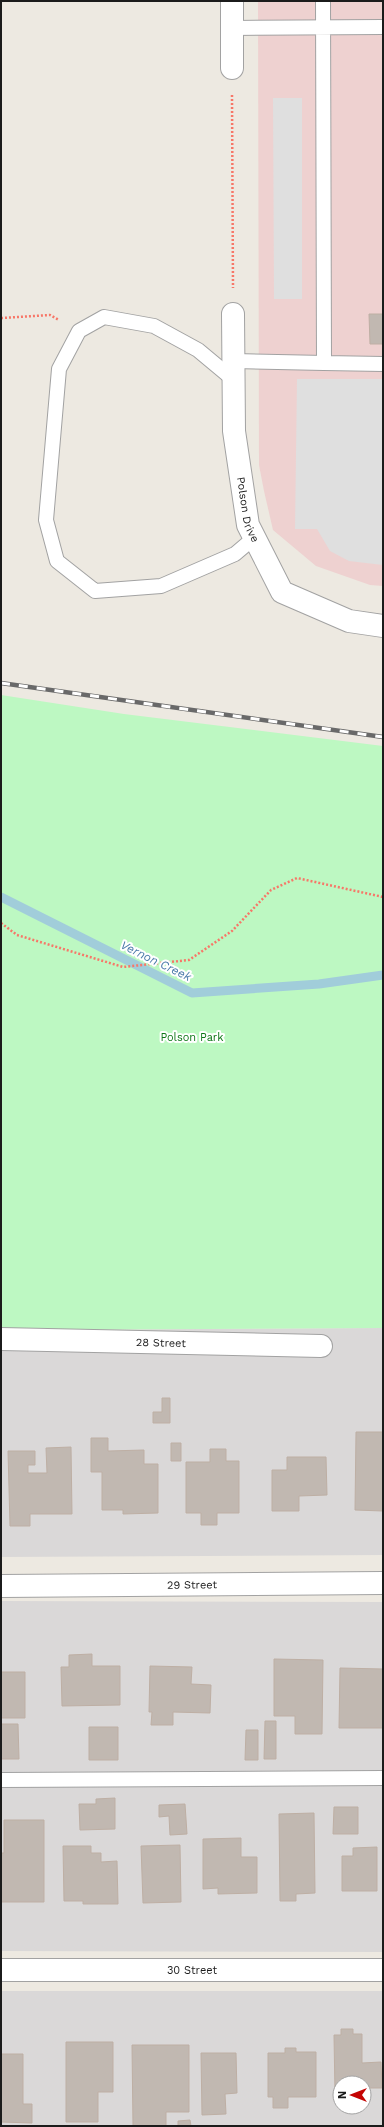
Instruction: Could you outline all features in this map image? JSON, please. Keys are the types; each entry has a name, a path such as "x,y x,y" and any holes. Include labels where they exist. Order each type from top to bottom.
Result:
{"street":[{"path":"232,1 232,68"},
{"name":"Polson Drive","path":"233,314 234,431 248,524 282,592 349,621 383,626"},
{"name":"28 Street","path":"1,1339 321,1346"},
{"name":"29 Street","path":"1,1586 383,1583"},
{"name":"30 Street","path":"1,1970 383,1970"}],"lane":[{"path":"323,1 324,363"},
{"path":"232,28 383,27"},
{"path":"255,537 235,554 161,586 95,591 57,561 46,520 54,413 59,369 79,331 104,317 154,326 234,370 324,363 383,364"},
{"path":"1,1780 383,1778"}],"path":[{"path":"232,68 233,314"},
{"path":"1,318 50,315 79,331"},
{"path":"1,923 17,935 123,967 189,960 232,931 271,890 297,878 383,897"}],"shaded area":[{"path":"258,1 383,1 383,586 370,585 316,566 273,530 264,491 259,465"},
{"path":"273,98 302,98 302,299 274,299"},
{"path":"297,379 383,379 383,565 349,561 330,551 317,529 295,529"},
{"path":"383,1328 383,1555 1,1557 1,1330"},
{"path":"1,1601 383,1602 383,1952 1,1951"},
{"path":"1,1991 383,1991 383,2126 1,2126"}],"green space":[{"name":"Polson Park","path":"1,695 124,714 383,746 383,1328 1,1330"}],"building":[{"path":"369,314 383,314 383,344 370,344"},
{"path":"162,1398 170,1398 170,1423 153,1423 153,1412 162,1412"},
{"path":"356,1432 383,1432 383,1511 355,1510"},
{"path":"91,1438 108,1438 108,1451 144,1450 144,1464 158,1464 158,1513 123,1514 123,1510 102,1510 102,1472 91,1472"},
{"path":"171,1443 181,1443 181,1461 171,1461"},
{"path":"71,1447 72,1514 30,1514 30,1526 10,1526 8,1451 35,1451 35,1465 28,1465 28,1473 47,1473 46,1448"},
{"path":"210,1449 226,1449 226,1461 239,1461 239,1513 217,1513 217,1525 201,1525 201,1513 186,1513 186,1462 210,1462"},
{"path":"287,1457 326,1457 327,1495 299,1496 299,1511 272,1511 272,1470 287,1470"},
{"path":"92,1654 92,1666 120,1666 120,1705 62,1706 61,1667 69,1667 69,1655"},
{"path":"274,1659 323,1660 322,1734 295,1734 295,1716 274,1716"},
{"path":"150,1666 192,1667 191,1684 211,1685 210,1713 173,1712 173,1725 151,1725 152,1712 149,1712"},
{"path":"340,1668 383,1669 383,1728 339,1728"},
{"path":"1,1672 25,1672 25,1718 1,1718"},
{"path":"265,1721 276,1721 276,1759 264,1759"},
{"path":"1,1724 18,1724 19,1759 1,1759"},
{"path":"89,1727 118,1727 118,1760 89,1760"},
{"path":"246,1730 258,1730 258,1760 245,1760"},
{"path":"115,1798 115,1829 80,1830 79,1804 96,1804 96,1799"},
{"path":"185,1804 187,1834 170,1835 169,1816 159,1817 159,1805"},
{"path":"334,1807 358,1807 358,1834 333,1834"},
{"path":"314,1813 315,1893 296,1894 296,1901 280,1901 279,1814"},
{"path":"4,1820 44,1820 44,1902 1,1902 1,1853 4,1853"},
{"path":"241,1838 241,1857 257,1857 257,1893 218,1894 218,1888 203,1889 203,1839"},
{"path":"180,1845 181,1902 143,1903 141,1846"},
{"path":"63,1846 91,1846 91,1853 101,1853 101,1862 117,1861 118,1904 83,1904 83,1901 64,1901"},
{"path":"377,1847 377,1891 342,1891 342,1856 353,1856 353,1848"},
{"path":"341,2029 353,2029 353,2034 362,2034 362,2063 381,2062 382,2088 372,2088 372,2075 335,2075 334,2035 341,2035"},
{"path":"66,2042 113,2042 113,2092 98,2092 98,2122 66,2122"},
{"path":"132,2045 189,2045 189,2112 166,2112 166,2126 133,2126"},
{"path":"285,2048 296,2048 296,2052 316,2052 316,2097 288,2097 288,2108 273,2108 273,2097 268,2097 268,2053 285,2053"},
{"path":"201,2053 236,2053 237,2093 225,2094 226,2114 202,2115"},
{"path":"1,2054 23,2054 23,2104 32,2104 32,2123 1,2122"},
{"path":"190,2120 191,2126 178,2126 178,2121"}],"waterway":[{"name":"Vernon Creek","path":"1,897 192,993 319,984 383,975"}],"railway":[{"path":"1,683 383,737"}]}
